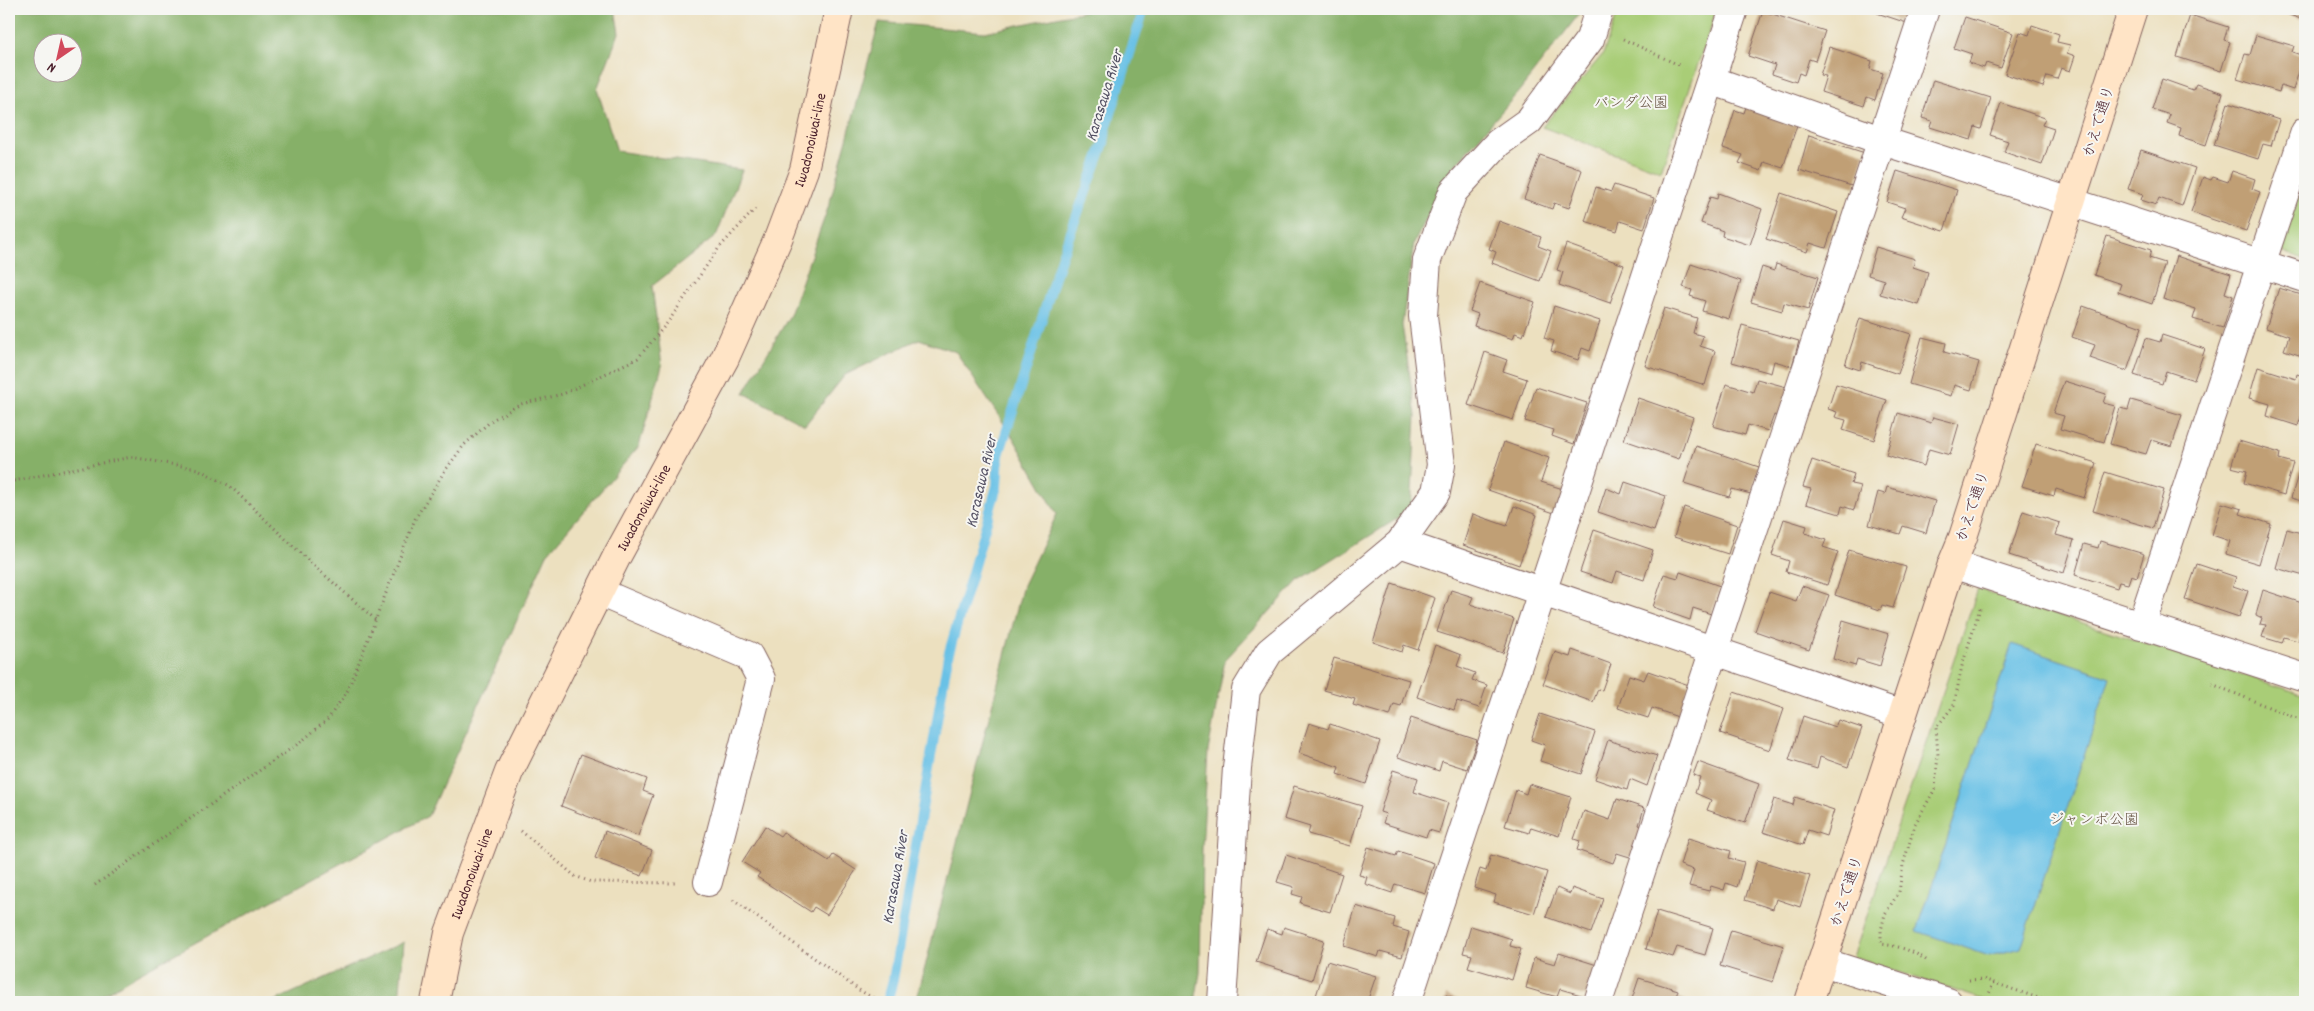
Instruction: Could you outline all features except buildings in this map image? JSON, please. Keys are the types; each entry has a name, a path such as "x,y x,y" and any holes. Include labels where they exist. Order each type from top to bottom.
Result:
{"main road":[{"name":"Iwadonoiwai-line","path":"435,1002 449,933 509,772 599,592 724,358 778,239 804,170 839,9"},
{"name":"かえで通り","path":"1810,1002 1902,714 2073,201 2134,9"}],"street":[{"path":"1407,1002 1734,9"},
{"path":"1598,1002 1925,9"},
{"path":"1222,1002 1237,768 1246,690 1269,652 1400,543 1436,492 1440,465 1423,316 1427,260 1453,192 1498,143 1529,121 1590,39 1597,17"},
{"path":"1711,80 1883,141 2073,201 2305,278"},
{"path":"2141,626 2263,264 2305,132"},
{"path":"1400,543 1714,652 1902,714"},
{"path":"1952,564 2305,678"},
{"path":"599,592 749,656 761,679 708,882"},
{"path":"1824,962 1939,1001"}],"path":[{"path":"1597,17 1711,80"},
{"path":"95,885 302,741 328,719 348,690 415,519 444,472 464,445 492,420 521,404 563,394 638,358 668,322 718,249 759,206"},
{"path":"9,482 131,457 198,469 230,486 312,564 376,620"},
{"path":"1932,964 1918,953 1898,946 1881,944 1881,931 1886,914 1899,892 1903,865 1915,824 1935,789 1938,755 1936,728 1954,704 1962,666 1981,604 1990,604"},
{"path":"495,810 575,876 591,882 616,884 708,882 859,990 880,1002"},
{"path":"1963,980 1983,980 2050,1002"},
{"path":"1986,1002 1993,983"}],"green space":[{"path":"9,9 615,9 619,33 597,89 617,151 742,170 716,236 652,286 662,366 639,446 547,554 428,816 136,975 91,1002 9,1002"},
{"path":"1095,9 1192,14 1193,9 1583,9 1520,90 1452,169 1414,243 1402,325 1416,416 1411,510 1298,581 1225,660 1208,751 1202,849 1200,973 1195,1002 916,1002 1023,585 1057,514 1014,439 956,352 919,339 845,375 805,425 744,393 790,315 829,205 879,22 985,32"},
{"name":"パンダ公園","path":"1619,9 1717,9 1661,171 1542,127 1603,54"},
{"path":"2305,177 2305,259 2280,251"},
{"name":"ジャンボ公園","path":"1978,589 2305,695 2305,1002 1990,1002 1853,957"},
{"path":"404,942 399,1002 272,1002"}],"water":[{"path":"2012,644 2110,677 2021,948 1989,956 1917,931"}],"waterway":[{"name":"Karasawa River","path":"887,1002 893,980 948,656 997,486 999,455 1061,258 1104,143 1106,129 1144,9"}]}
